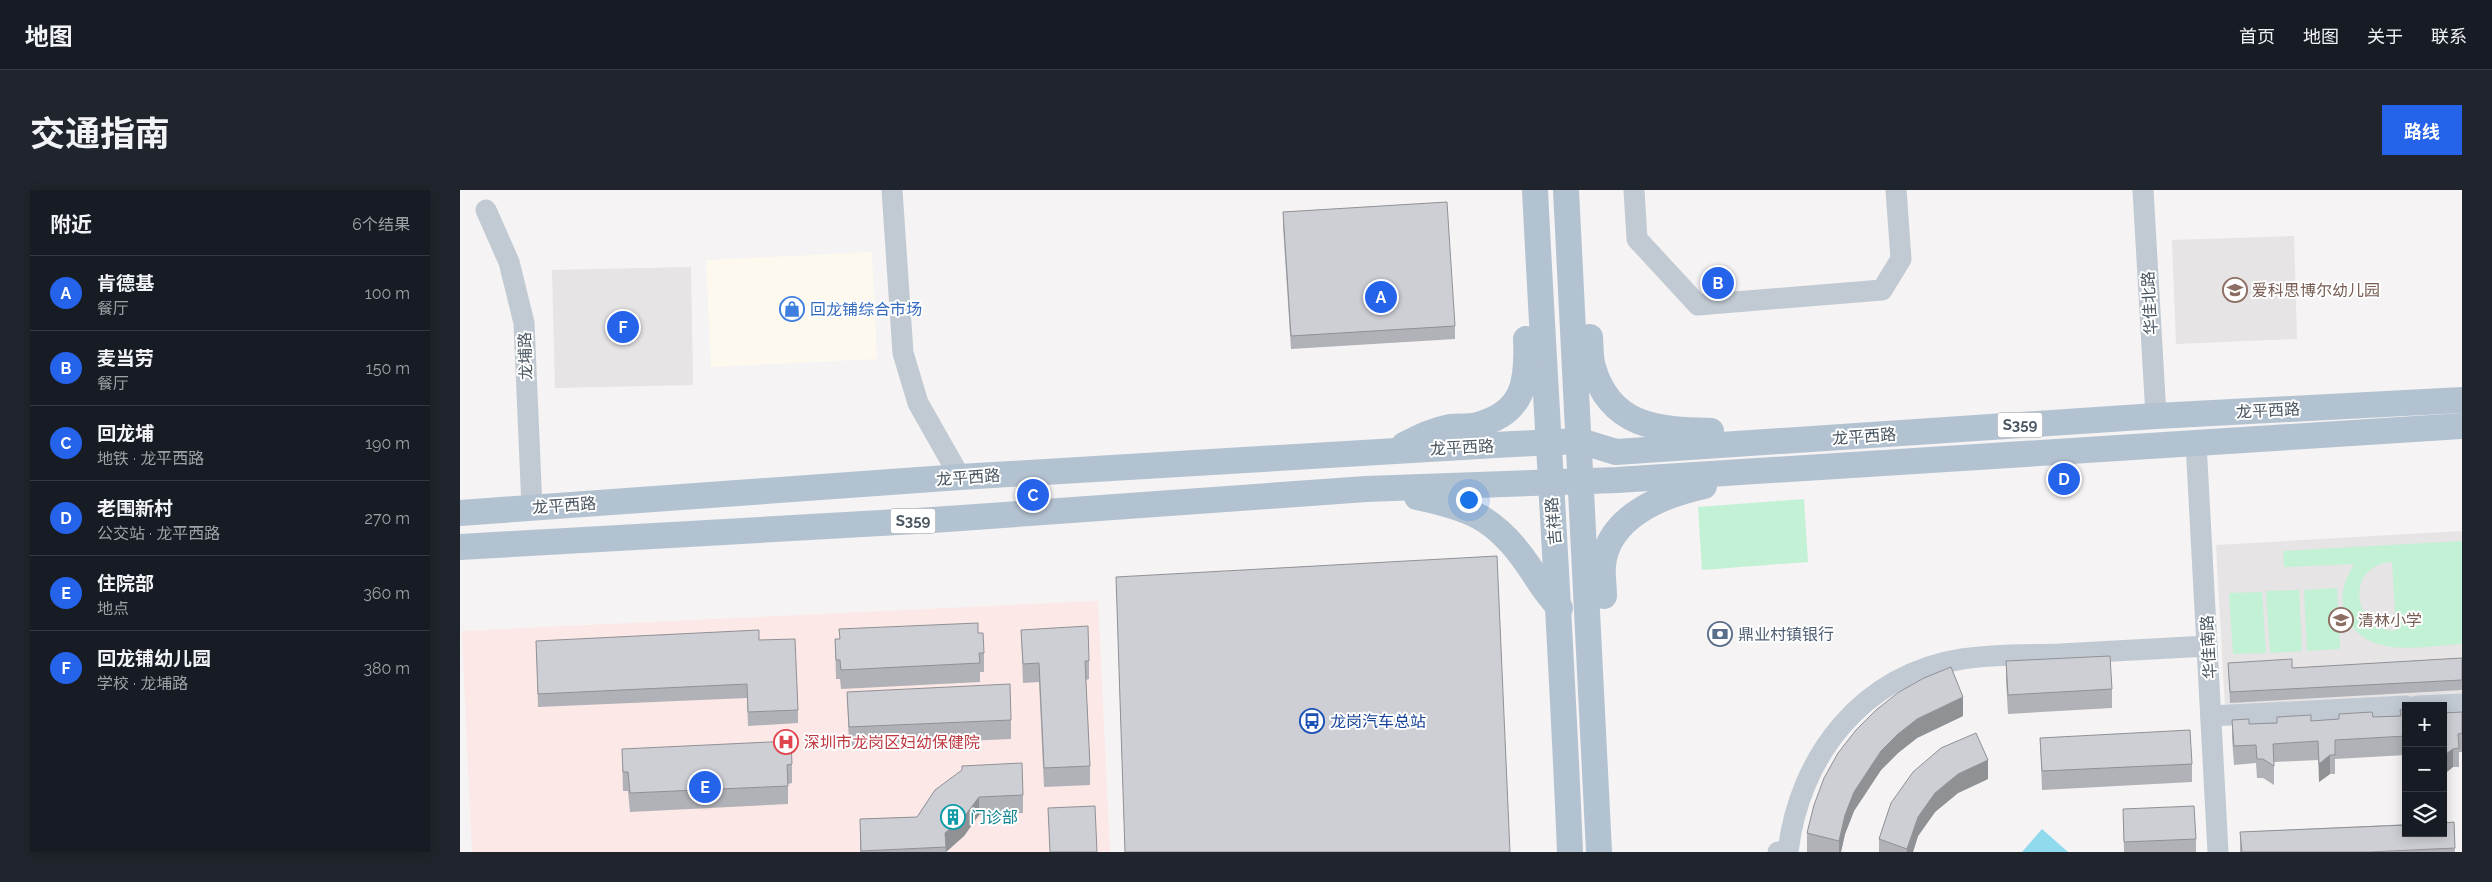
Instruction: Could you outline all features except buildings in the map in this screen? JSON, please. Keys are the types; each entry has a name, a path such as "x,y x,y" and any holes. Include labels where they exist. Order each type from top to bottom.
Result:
{"main road":[{"name":"吉祥路","path":"1535,190 1550,483 1560,608 1570,852"},
{"name":"吉祥路","path":"1566,190 1582,481 1598,852"},
{"path":"1569,248 1582,279 1592,366 1600,388 1620,412 1646,426 1733,432 1770,442"},
{"path":"1394,451 1419,436 1440,429 1476,425 1505,415 1517,400 1524,387 1528,367 1525,284 1538,251"},
{"name":"龙平西路","path":"460,513 960,477 1394,451 1580,441 1616,452 2156,416 2462,400"},
{"name":"龙平西路","path":"460,548 943,519 1366,489 1550,483 2462,426"},
{"path":"1590,679 1607,658 1603,564 1612,539 1634,513 1675,493 1777,469"},
{"path":"1366,489 1447,504 1481,516 1504,535 1528,564 1544,592 1560,608"}],"street":[{"path":"892,190 903,353 918,403 960,477"},
{"path":"1634,190 1637,239 1698,305 1882,290 1901,259 1896,190"},
{"name":"华佳北路","path":"2143,190 2156,416"},
{"name":"龙埔路","path":"486,210 509,262 524,323 532,508"},
{"name":"华佳南路","path":"2196,442 2218,852"},
{"path":"1778,852 1788,852 1790,830 1799,796 1821,752 1847,719 1864,704 1900,680 1920,670 1963,659 2208,646"},
{"path":"2447,705 2462,704"},
{"path":"2211,716 2402,706"}],"shaded area":[{"name":"爱科思博尔幼儿园","path":"2294,236 2297,339 2176,344 2172,240"},
{"name":"回龙铺综合市场","path":"872,252 877,359 711,367 706,260"},
{"path":"691,267 693,385 555,388 552,270"},
{"name":"清林小学","path":"2462,531 2462,696 2225,709 2216,545"},
{"name":"深圳市龙岗区妇幼保健院","path":"1098,601 1110,852 472,852 462,631"}],"green space":[{"path":"1804,499 1808,562 1702,570 1698,507"},
{"path":"2462,541 2462,644 2398,648 2368,640 2356,631 2344,611 2343,590 2354,564 2284,567 2283,551","holes":["2392,562 2396,630 2380,627 2369,619 2362,608 2359,596 2361,584 2367,573 2377,565"]},
{"path":"2337,588 2340,649 2307,651 2304,590"},
{"path":"2299,590 2302,651 2270,653 2266,591"},
{"path":"2262,592 2266,653 2233,654 2229,593"}],"water":[{"path":"2042,829 2068,852 2022,852"}],"place":[{"name":"麦当劳","path":"1718,283"},
{"name":"爱科思博尔幼儿园","path":"2235,290"},
{"name":"肯德基","path":"1381,297"},
{"name":"回龙铺综合市场","path":"792,309"},
{"name":"回龙铺幼儿园","path":"623,327"},
{"name":"老围新村","path":"2064,479"},
{"name":"回龙埔","path":"1033,495"},
{"name":"清林小学","path":"2341,620"},
{"name":"鼎业村镇银行","path":"1720,634"},
{"name":"龙岗汽车总站","path":"1312,721"},
{"name":"深圳市龙岗区妇幼保健院","path":"786,742"},
{"name":"住院部","path":"705,787"},
{"name":"门诊部","path":"953,817"}]}
